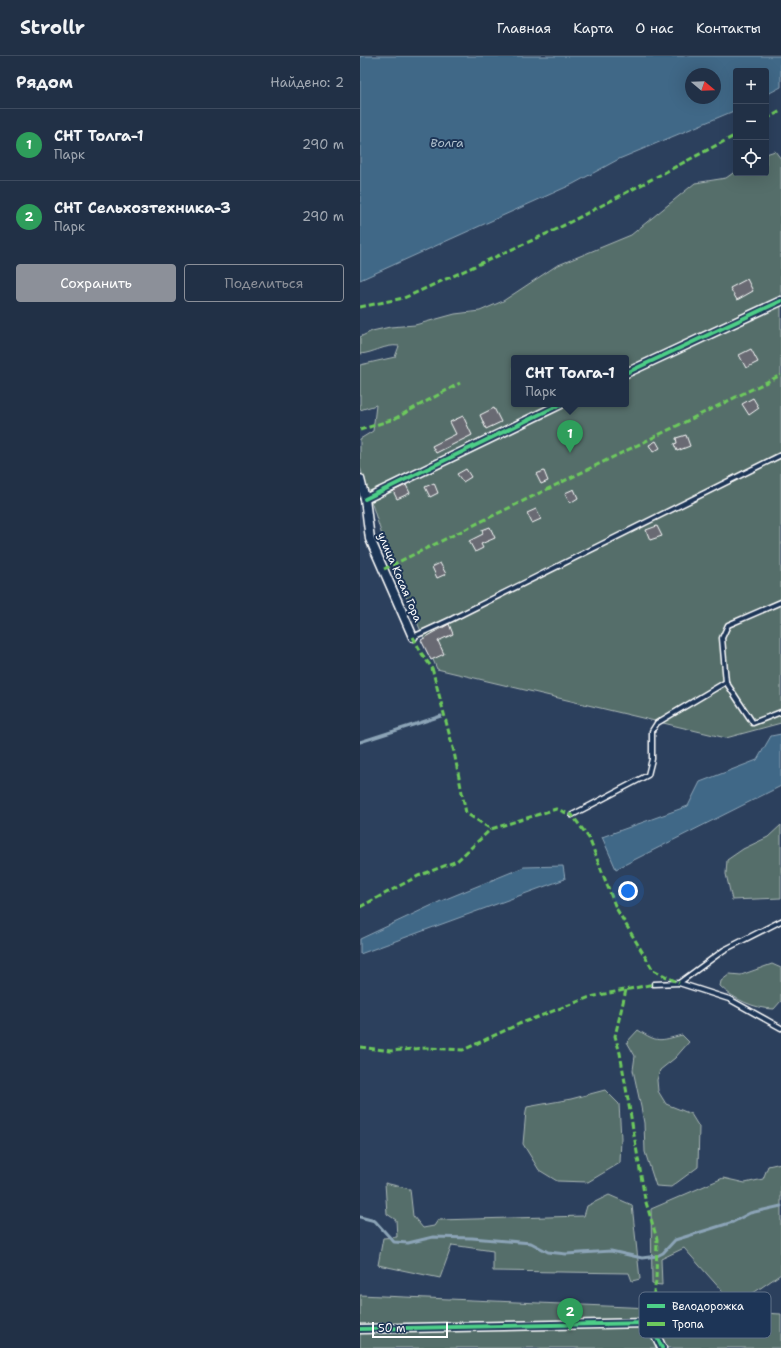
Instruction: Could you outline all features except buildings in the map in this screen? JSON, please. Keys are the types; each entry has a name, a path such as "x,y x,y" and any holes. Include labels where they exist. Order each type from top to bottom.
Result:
{"street":[{"path":"629,372 781,301"},
{"path":"365,499 555,407"},
{"name":"улица Косая Гора","path":"360,479 365,499 370,539 413,637"},
{"path":"360,1329 639,1323"},
{"path":"657,1338 662,1348"}],"lane":[{"path":"413,637 781,455"},
{"path":"781,602 728,625 722,638 726,682 753,723 781,712"},
{"path":"572,815 648,774 652,759 652,732 657,723 726,682"},
{"path":"679,983 724,950 781,921"},
{"path":"654,984 679,983 729,999 781,1028"}],"green space":[{"path":"775,151 781,159 781,723 726,738 437,669 388,554 360,467 360,439 373,431 376,405 360,410 360,365 395,357 399,346 384,347 360,354 360,337 372,331 390,327 415,325 455,314 480,311 503,301 556,266 631,235 695,183 726,178 733,173 733,176 769,176 769,153"},
{"path":"781,825 781,898 732,900 726,874 727,860 743,849 768,837"},
{"path":"772,964 781,968 781,1001 774,1009 767,1009 752,1005 731,995 720,986 721,981 730,974 741,975"},
{"path":"638,1030 659,1040 682,1035 689,1042 675,1058 660,1070 657,1080 658,1091 666,1104 691,1114 699,1127 698,1167 671,1187 656,1186 645,1152 644,1123 633,1070 635,1056 627,1042"},
{"path":"605,1090 619,1104 621,1138 620,1163 588,1182 557,1181 539,1170 523,1144 527,1107 571,1099"},
{"path":"781,1163 781,1274 755,1292 721,1292 684,1248 661,1259 662,1285 652,1284 651,1209 723,1178 745,1183 763,1179 768,1166"},
{"path":"385,1183 410,1189 413,1216 423,1228 434,1226 438,1220 584,1216 587,1206 609,1195 632,1205 640,1279 632,1281 629,1273 493,1271 493,1251 452,1245 440,1278 378,1265 383,1238 397,1237 396,1220 387,1214"},
{"path":"360,1295 639,1308 639,1338 771,1338 771,1313 781,1314 781,1348 360,1348"}],"water":[{"name":"Волга","path":"360,56 781,56 781,87 769,93 769,68 733,68 733,111 619,159 573,184 360,280"},
{"path":"781,734 781,786 616,869 602,837 688,806 700,782 757,760 771,736"},
{"path":"563,866 565,879 360,954 360,939 441,901 524,867"}],"waterway":[{"path":"360,742 441,716"},
{"path":"360,1217 375,1221 394,1242 408,1243 433,1237 472,1238 531,1243 548,1252 566,1254 611,1251 642,1258 657,1256 663,1253 675,1240 733,1222 750,1213 781,1206"}],"marked path":[{"path":"769,117 781,111"},
{"path":"360,307 404,298 555,230 733,137"},
{"path":"384,569 781,375"},
{"path":"360,430 394,419 460,383"},
{"path":"413,637 422,654 432,668 454,752 466,813 491,829 556,809 572,815 589,838 616,908 653,970 679,983"},
{"path":"360,907 418,876 457,861 491,829"},
{"path":"360,1047 391,1051 427,1048 463,1050 519,1024 590,997 654,984"},
{"path":"626,990 615,1036 620,1053 645,1199 657,1239 656,1281 654,1292"}],"cycle path":[{"path":"629,372 781,301"},
{"path":"365,499 555,407"},
{"path":"360,1329 639,1323"},
{"path":"657,1338 662,1348"}],"place":[{"name":"СНТ Толга-1","path":"570,453"},
{"name":"СНТ Сельхозтехника-3","path":"570,1331"}]}
